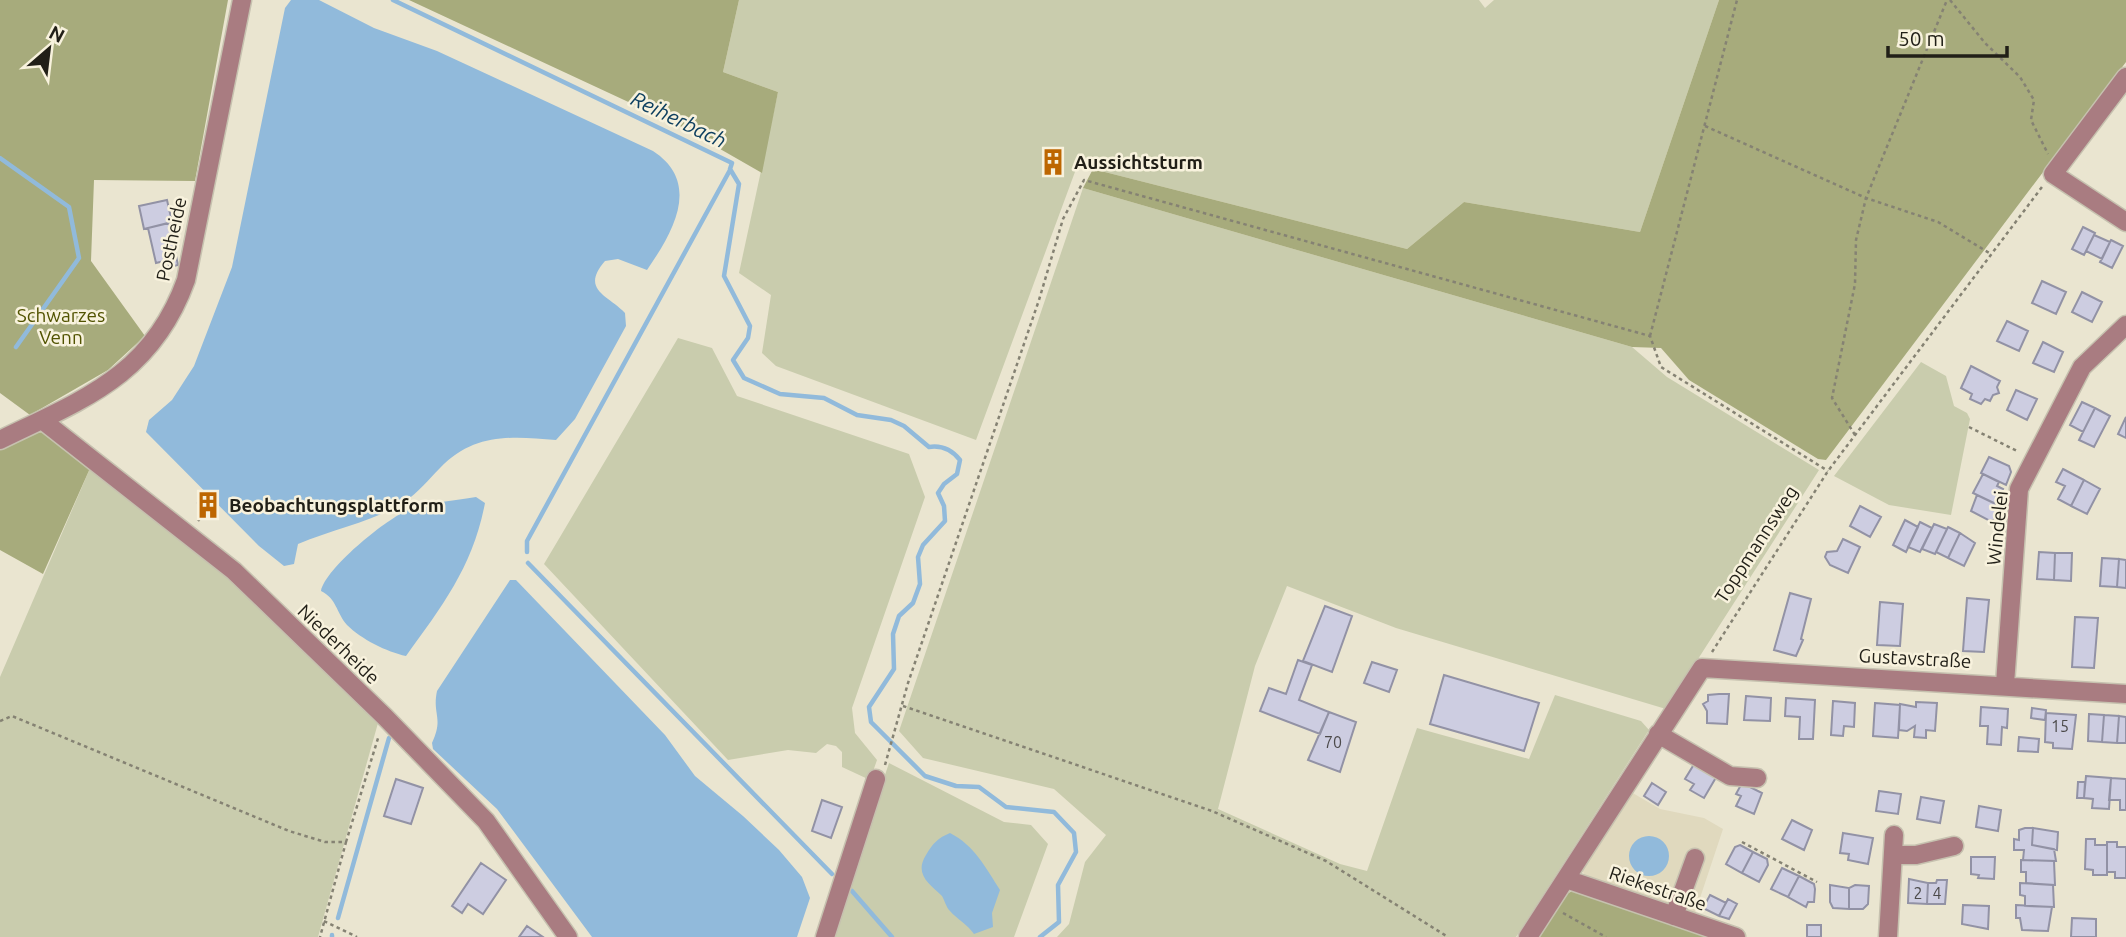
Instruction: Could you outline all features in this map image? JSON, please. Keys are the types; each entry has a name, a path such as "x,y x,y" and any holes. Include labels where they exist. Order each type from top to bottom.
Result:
{"street":[{"name":"Postheide","path":"0,440 86,397 131,367 154,343 178,301 186,280 242,0"},
{"path":"2126,77 2054,172 2126,222"},
{"name":"Windelei","path":"2005,684 2019,489 2082,367 2126,326"},
{"name":"Niederheide","path":"42,420 234,571 384,717 486,821 568,937"},
{"path":"1528,937 1702,668"},
{"name":"Gustavstraße","path":"1702,668 2005,684 2126,694"},
{"path":"1658,734 1730,776 1757,778"},
{"path":"825,937 876,779"},
{"path":"1888,937 1894,835"},
{"path":"1893,855 1916,855 1954,846"},
{"path":"1674,916 1695,858"},
{"name":"Riekestraße","path":"1566,879 1736,937"}],"path":[{"path":"1737,0 1650,336 1661,366 1828,471"},
{"path":"1856,435 1832,398 1855,284 1856,240 1866,198 1949,0 1985,43 2020,77 2034,100 2031,120 2054,172"},
{"path":"1705,126 1866,198 1938,222 1991,254"},
{"path":"876,779 893,745 903,706 1063,219 1084,180 1650,336"},
{"name":"Toppmannsweg","path":"1702,668 1828,471 2041,189"},
{"path":"1969,427 2035,460"},
{"path":"903,706 1225,817 1326,861 1448,937"},
{"path":"0,721 12,716 289,831 325,842 346,842"},
{"path":"320,937 384,717"},
{"path":"1742,842 1817,881"},
{"path":"1549,906 1606,937"},
{"path":"324,922 357,937"}],"shaded area":[{"path":"1631,792 1660,809 1704,818 1723,829 1694,916 1586,879 1582,869"}],"green space":[{"name":"Schwarzes Venn","path":"0,0 228,0 195,181 94,180 91,261 145,336 108,370 30,415 0,393"},
{"path":"409,0 739,0 723,72 778,92 762,173 680,126"},
{"path":"739,0 1479,0 1485,8 1494,0 1719,0 1640,232 1464,202 1407,249 1093,169 1079,161 976,440 776,366 762,353 771,295 739,273 778,92 723,72"},
{"path":"1719,0 2126,0 2126,62 1826,460 1818,459 1689,380 1661,348 1632,347 1083,188 1093,169 1407,249 1464,202 1640,232"},
{"path":"1083,188 1632,347 1667,377 1819,470 1666,709 1396,628 1287,586 1255,666 1218,809 1340,864 1367,871 1417,728 1529,759 1555,695 1641,721 1649,730 1516,937 1057,937 1069,924 1085,862 1106,835 1054,789 923,758 899,731"},
{"path":"678,338 712,348 737,396 909,454 925,497 852,708 855,733 877,760 870,780 842,767 842,752 836,746 827,744 816,753 788,750 728,760 544,564"},
{"path":"1921,362 1946,376 1954,406 1967,413 1970,419 1951,515 1889,505 1834,476"},
{"path":"48,432 91,466 43,574 0,550 0,447 29,433"},
{"path":"91,466 225,570 378,723 318,937 0,937 0,677"},
{"path":"889,763 1004,822 1031,825 1048,844 1014,937 831,937"},
{"path":"1575,890 1716,937 1538,937 1566,894"}],"water":[{"path":"291,0 319,0 374,28 437,51 653,151 668,164 676,178 679,193 673,224 647,270 618,259 605,261 598,271 595,279 599,291 625,313 626,326 575,419 556,440 494,439 466,448 404,502 379,515 298,544 294,564 284,566 259,546 146,432 149,420 172,400 194,366 232,267 285,8"},
{"path":"476,497 485,503 473,546 455,584 406,656 375,644 347,625 333,602 321,591 325,581 344,558 406,511"},
{"path":"510,580 516,580 665,735 695,776 743,816 779,850 802,877 810,898 797,937 592,937 497,809 433,749 438,721 437,691"},
{"path":"950,833 973,851 1000,890 992,913 993,927 974,934 949,909 942,896 922,873 923,862 931,847"},
{"path":"1649,836 1657,837 1663,842 1668,848 1668,864 1663,870 1657,875 1649,876 1641,875 1635,870 1630,864 1629,856 1630,848 1635,842 1641,837"}],"building":[{"name":"Aussichtsturm","path":"1054,155 1059,164 1051,169 1046,160"},
{"path":"167,200 172,222 144,229 139,206"},
{"path":"169,223 178,265 169,267 168,260 156,263 148,228"},
{"path":"2083,227 2095,233 2084,255 2072,249"},
{"path":"2094,235 2110,242 2102,259 2086,251"},
{"path":"2111,240 2123,246 2112,268 2100,262"},
{"path":"2042,281 2066,292 2056,314 2032,303"},
{"path":"2082,292 2102,302 2092,322 2072,312"},
{"path":"2007,321 2028,331 2019,351 1997,341"},
{"path":"2043,342 2063,352 2054,372 2033,363"},
{"path":"1971,366 2000,381 1997,387 1999,393 1993,395 1990,401 1985,399 1981,404 1970,399 1972,394 1961,388"},
{"path":"2016,390 2037,399 2027,420 2007,410"},
{"path":"2082,402 2095,408 2083,432 2070,425"},
{"path":"2095,408 2110,416 2094,447 2079,440"},
{"path":"2126,417 2126,438 2118,434"},
{"path":"1989,457 2009,466 2011,472 2006,485 1981,473"},
{"path":"2063,469 2084,480 2071,506 2058,499 2065,486 2056,482"},
{"path":"1983,474 1999,482 1997,486 2003,489 1996,504 1973,493"},
{"path":"2084,480 2100,489 2087,514 2071,506"},
{"name":"Beobachtungsplattform","path":"205,495 218,506 212,515 198,503"},
{"path":"1977,495 2004,508 1996,519 1990,521 1971,511"},
{"path":"1860,506 1881,517 1870,537 1850,526"},
{"path":"1905,520 1918,527 1906,552 1893,545"},
{"path":"1920,522 1932,528 1920,552 1908,547"},
{"path":"1934,524 1947,529 1935,554 1922,549"},
{"path":"1948,527 1960,533 1948,558 1936,552"},
{"path":"1960,533 1975,543 1964,566 1948,558"},
{"path":"1843,539 1860,547 1848,573 1830,565 1825,557 1827,552 1837,551"},
{"path":"2039,552 2055,553 2054,580 2037,579"},
{"path":"2055,553 2072,553 2071,581 2054,580"},
{"path":"2102,558 2119,559 2117,587 2100,586"},
{"path":"2119,559 2126,560 2126,588 2117,587"},
{"path":"1790,593 1811,599 1801,639 1803,640 1796,656 1774,650"},
{"path":"1967,598 1989,600 1984,652 1963,651"},
{"path":"1880,602 1903,604 1900,646 1877,645"},
{"path":"1325,606 1352,616 1332,672 1303,661"},
{"path":"2075,617 2098,618 2094,668 2072,667"},
{"path":"1298,660 1312,665 1299,700 1329,712 1320,734 1260,711 1269,688 1286,694"},
{"path":"1372,662 1397,670 1389,692 1364,683"},
{"path":"1444,675 1539,703 1524,751 1430,724"},
{"path":"1729,694 1727,724 1707,723 1707,711 1703,704 1708,701 1708,695"},
{"path":"1746,696 1771,698 1770,721 1744,720"},
{"path":"1786,698 1815,700 1813,739 1799,739 1800,717 1785,716"},
{"path":"1833,701 1855,703 1854,727 1844,726 1843,736 1831,735"},
{"path":"1916,702 1937,703 1935,731 1926,730 1926,738 1914,737 1915,726 1907,731 1899,730 1900,704 1916,707"},
{"path":"1875,703 1900,705 1898,738 1873,736"},
{"path":"1981,707 2008,709 2007,728 2002,727 2001,745 1987,744 1988,726 1980,726"},
{"path":"2032,708 2046,710 2045,720 2031,718"},
{"path":"1329,712 1356,722 1340,772 1308,760"},
{"path":"2046,713 2076,715 2072,749 2053,748 2053,743 2045,742"},
{"path":"2089,714 2104,715 2102,742 2088,741"},
{"path":"2104,715 2119,716 2117,743 2102,742"},
{"path":"2119,716 2126,717 2126,743 2117,743"},
{"path":"2019,737 2039,739 2038,752 2018,751"},
{"path":"1696,761 1718,774 1704,798 1690,790 1694,784 1685,779"},
{"path":"2086,776 2111,778 2109,809 2092,808 2093,799 2084,798"},
{"path":"2111,778 2126,779 2126,810 2120,810 2120,800 2109,800"},
{"path":"396,779 423,788 411,824 384,816"},
{"path":"2078,782 2085,782 2084,798 2077,798"},
{"path":"1652,783 1666,792 1658,805 1644,796"},
{"path":"1742,783 1762,793 1754,814 1736,806 1741,796 1736,794"},
{"path":"1879,791 1901,794 1898,814 1876,811"},
{"path":"1921,797 1944,801 1940,823 1917,819"},
{"path":"822,800 842,807 831,838 812,831"},
{"path":"1979,806 2001,810 1998,831 1976,827"},
{"path":"1792,820 1812,830 1804,850 1782,839"},
{"path":"2033,828 2032,845 2054,849 2056,861 2023,860 2024,850 2014,850 2014,839 2019,840 2019,830"},
{"path":"2033,828 2058,832 2057,850 2032,845"},
{"path":"1843,833 1873,838 1868,864 1848,860 1849,854 1840,853"},
{"path":"2086,839 2095,839 2095,845 2107,845 2107,875 2093,875 2093,870 2085,869"},
{"path":"2107,842 2117,842 2117,847 2126,847 2126,878 2115,878 2115,872 2107,872"},
{"path":"1740,845 1753,852 1742,873 1726,864 1735,847"},
{"path":"1753,852 1767,859 1768,865 1759,882 1742,873"},
{"path":"1971,857 1995,857 1994,879 1978,878 1979,875 1971,874"},
{"path":"2021,860 2054,861 2055,885 2026,883 2026,872 2021,872"},
{"path":"481,863 506,880 483,914 468,904 462,913 452,906"},
{"path":"1782,868 1799,876 1788,897 1771,889"},
{"path":"1799,876 1814,884 1814,902 1808,902 1806,907 1788,897"},
{"path":"1909,879 1928,883 1927,904 1908,903"},
{"path":"1937,880 1947,880 1945,904 1927,904 1928,883 1936,883"},
{"path":"2020,883 2053,885 2054,907 2025,906 2025,896 2020,895"},
{"path":"1830,885 1849,888 1849,909 1833,908 1830,902"},
{"path":"1855,885 1869,886 1868,904 1863,909 1849,909 1849,888"},
{"path":"1710,895 1726,903 1719,916 1703,908"},
{"path":"1728,899 1737,904 1729,919 1719,916"},
{"path":"1963,905 1989,906 1988,929 1962,924"},
{"path":"2016,905 2052,907 2048,931 2022,930 2020,918 2016,918"},
{"path":"2072,918 2096,919 2096,937 2071,937"},
{"path":"1807,925 1821,925 1821,937 1807,937"},
{"path":"527,926 543,937 519,937"}],"waterway":[{"name":"Reiherbach","path":"393,0 732,163 730,169 739,184 724,276 750,326 748,338 733,360 744,378 780,394 824,398 857,415 891,420 904,426 929,447 946,449 960,460 957,474 944,484 938,493 944,506 945,521 923,545 918,557 920,584 913,603 899,616 893,634 894,669 869,707 871,722 925,776 956,786 979,787 1006,807 1054,812 1074,833 1076,852 1058,885 1059,922 1040,937"},
{"path":"0,158 69,207 79,258 16,347"},
{"path":"527,552 527,541 730,170"},
{"path":"528,563 832,874"},
{"path":"338,918 389,738"},
{"path":"852,891 892,937"}],"place":[{"name":"Aussichtsturm","path":"1053,162"},
{"name":"Beobachtungsplattform","path":"208,505"}]}
